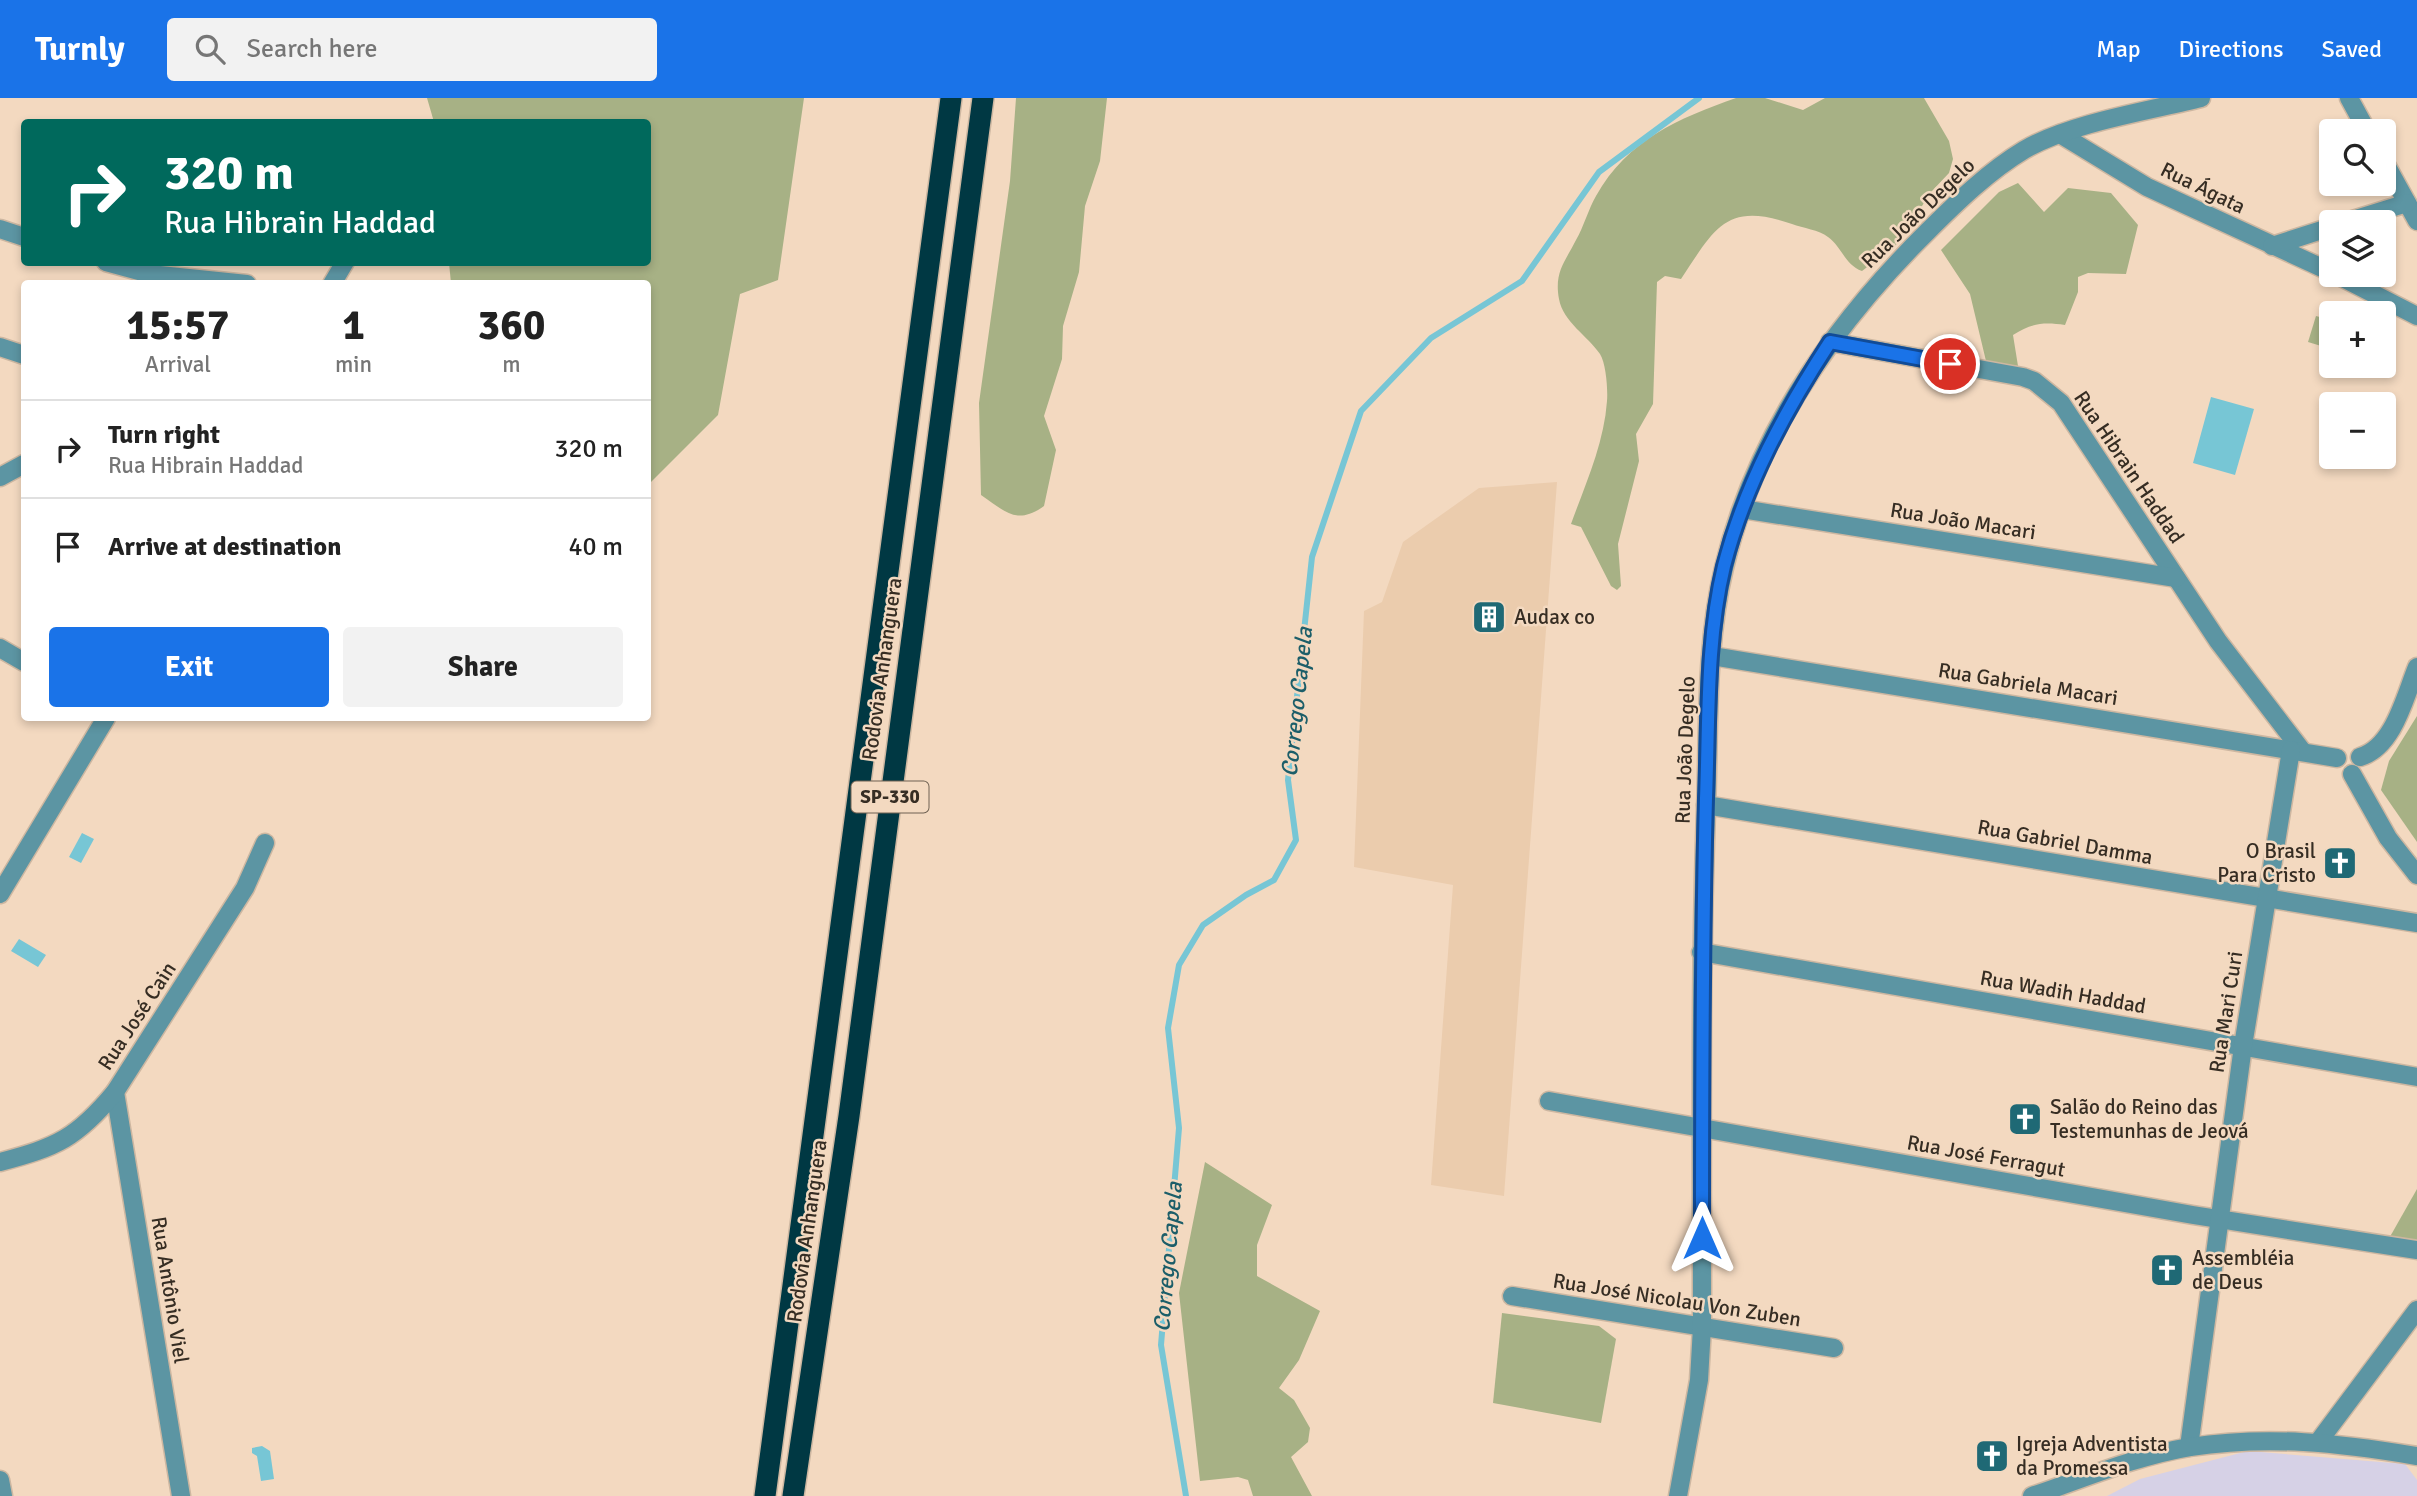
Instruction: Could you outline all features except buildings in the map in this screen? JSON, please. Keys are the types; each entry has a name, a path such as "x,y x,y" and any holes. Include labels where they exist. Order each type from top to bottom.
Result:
{"highway":[{"name":"Rodovia Anhanguera","path":"765,1496 951,98"},
{"name":"Rodovia Anhanguera","path":"793,1496 849,1116 983,98"}],"street":[{"name":"Rua João Degelo","path":"1678,1496 1699,1380 1702,1327 1701,952 1712,656 1725,565 1742,509 1798,391 1830,342 1885,273 1951,208 2024,150 2060,134 2201,98"},
{"path":"2348,98 2360,119"},
{"name":"Rua Ágata","path":"2060,134 2147,187 2319,267"},
{"path":"2396,183 2417,221"},
{"path":"2385,210 2407,203"},
{"path":"0,229 21,236"},
{"path":"2272,246 2319,231"},
{"path":"120,266 149,274 208,280"},
{"path":"2360,287 2417,316"},
{"name":"Rua Hibrain Haddad","path":"1830,342 2023,377 2041,386 2061,403 2218,641 2297,751"},
{"path":"0,347 21,354"},
{"path":"0,477 21,466"},
{"name":"Rua João Macari","path":"1742,509 2176,578"},
{"path":"0,648 21,660"},
{"name":"Rua Gabriela Macari","path":"1712,656 2337,758"},
{"path":"2360,757 2369,754 2386,738 2417,667"},
{"path":"0,894 104,721"},
{"path":"2350,750 2360,757 2359,769 2352,774 2340,772 2336,766 2337,758 2342,752 2350,750"},
{"name":"Rua Mari Curi","path":"2189,1447 2243,1046 2267,899 2297,751"},
{"path":"2352,774 2388,838 2417,875"},
{"name":"Rua Gabriel Damma","path":"1706,804 2417,923"},
{"name":"Rua José Cain","path":"0,1162 64,1141 90,1122 115,1092 245,888 265,843"},
{"name":"Rua Wadih Haddad","path":"1701,952 2417,1077"},
{"name":"Rua Antônio Viel","path":"115,1092 181,1496"},
{"name":"Rua José Ferragut","path":"1549,1101 2220,1220 2417,1250"},
{"name":"Rua José Nicolau Von Zuben","path":"1512,1296 1834,1348"},
{"path":"2319,1441 2417,1310"},
{"path":"2032,1496 2189,1447 2319,1441 2417,1457"},
{"path":"0,1480 3,1496"}],"shaded area":[{"path":"1557,482 1504,1196 1431,1185 1453,885 1354,867 1364,611 1382,602 1403,542 1479,488"},
{"path":"2248,1451 2405,1464 2417,1480 2417,1496 2107,1496 2140,1479"}],"green space":[{"path":"427,98 804,98 778,280 740,294 718,415 651,482 651,280 451,280 449,266 651,266 651,119 433,119"},
{"path":"1016,98 1107,98 1100,161 1085,206 1079,272 1063,326 1062,359 1044,416 1056,450 1044,506 1018,516 1004,511 981,495 979,403 1010,181"},
{"path":"1736,98 1765,98 1803,110 1825,98 1924,98 1949,141 1953,159 1949,173 1932,191 1896,245 1862,271 1851,265 1833,241 1824,235 1770,218 1752,216 1737,218 1724,224 1703,246 1681,279 1665,276 1657,282 1653,404 1636,434 1639,461 1618,544 1621,586 1617,590 1611,586 1581,527 1571,524 1598,449 1607,390 1600,354 1561,307 1559,274 1596,196 1623,160 1639,146 1675,123"},
{"path":"2018,183 2044,212 2068,188 2111,193 2138,225 2126,274 2088,273 2078,277 2078,292 2065,325 2038,324 2013,335 2018,366 1986,361 1970,294 1941,250 1999,192"},
{"path":"2316,316 2319,317 2319,345 2308,342"},
{"path":"2417,716 2417,842 2381,790 2389,761"},
{"path":"1205,1162 1272,1205 1257,1245 1257,1276 1320,1311 1299,1360 1279,1388 1294,1400 1310,1428 1308,1442 1291,1457 1312,1496 1253,1496 1248,1480 1238,1477 1200,1481 1179,1293"},
{"path":"2417,1189 2417,1247 2387,1242"},
{"path":"1502,1313 1599,1326 1616,1339 1601,1423 1493,1403"}],"water":[{"path":"2211,397 2254,409 2235,475 2193,463"},
{"path":"82,833 94,839 81,863 69,857"},
{"path":"19,939 46,955 38,967 11,951"},
{"path":"262,1446 270,1451 274,1479 261,1481 257,1456 252,1453 252,1448"}],"waterway":[{"name":"Corrego Capela","path":"1186,1496 1161,1345 1179,1128 1168,1028 1179,965 1203,925 1246,895 1274,880 1296,840 1288,780 1312,557 1361,411 1431,338 1522,281 1599,172 1699,98"}],"place":[{"name":"Audax co","path":"1489,617"},
{"name":"O Brasil Para Cristo","path":"2340,863"},
{"name":"Salão do Reino das Testemunhas de Jeová","path":"2025,1119"},
{"name":"Assembléia de Deus","path":"2167,1270"},
{"name":"Igreja Adventista da Promessa","path":"1992,1456"}],"route":[{"path":"1702,1238 1701,952 1710,687 1718,599 1725,565 1742,509 1761,464 1798,391 1830,342 1950,364"}]}
